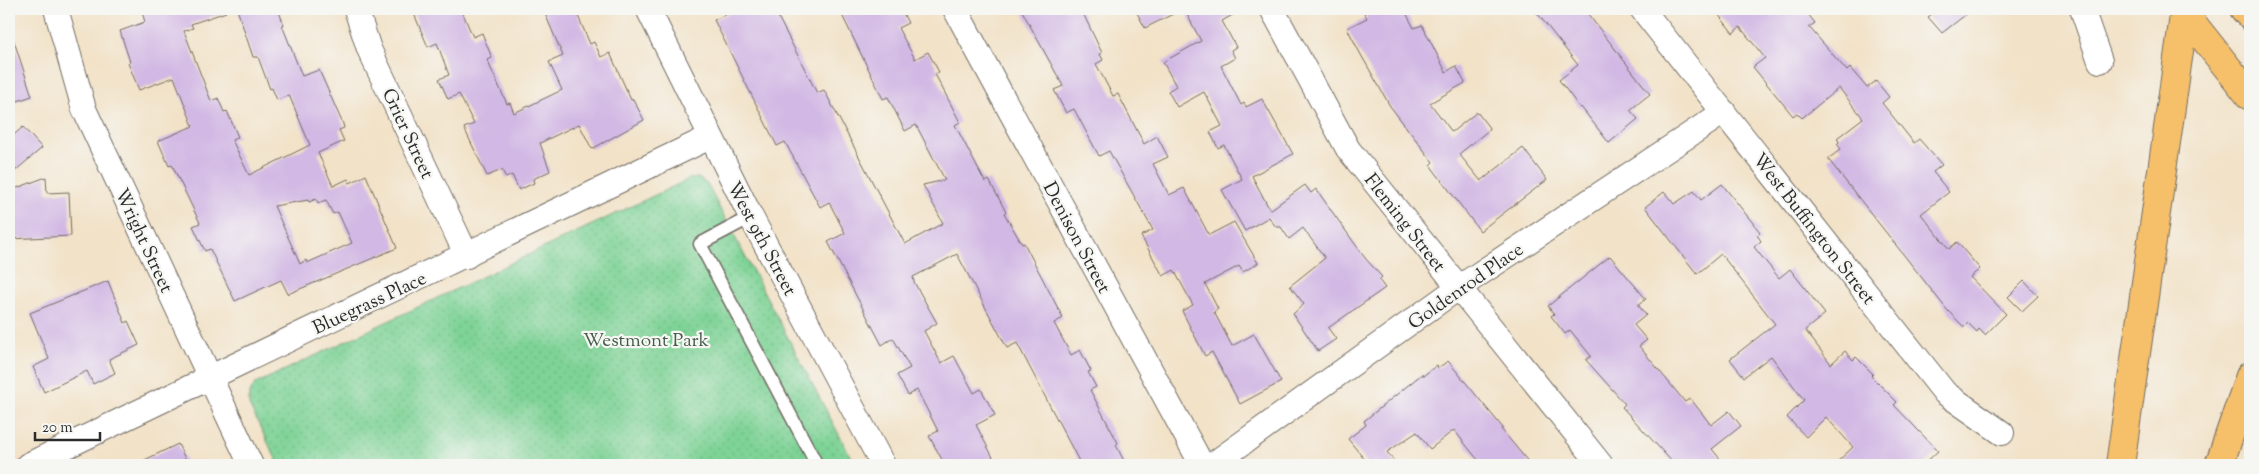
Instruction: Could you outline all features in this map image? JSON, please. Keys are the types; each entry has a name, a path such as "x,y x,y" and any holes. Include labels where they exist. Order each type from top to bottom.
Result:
{"main road":[{"path":"2244,9 2250,16"},
{"path":"2183,10 2250,96"},
{"path":"2120,465 2183,10"},
{"path":"2218,465 2250,376"}],"street":[{"name":"Wright Street","path":"56,9 84,109 251,465"},
{"name":"Grier Street","path":"356,9 369,49 467,256"},
{"name":"West 9th Street","path":"648,9 750,217 883,465"},
{"name":"Denison Street","path":"955,9 1202,465"},
{"name":"Fleming Street","path":"1272,9 1348,149 1600,465"},
{"name":"West Buffington Street","path":"1642,9 1945,393 2002,433"},
{"path":"2082,9 2100,61"},
{"name":"Goldenrod Place","path":"1212,465 1458,288 1724,112"},
{"name":"Bluegrass Place","path":"28,465 209,376 467,256 710,137"}],"lane":[{"path":"750,217 700,244 817,465"}],"green space":[{"name":"Westmont Park","path":"698,178 707,184 855,465 279,465 249,405 249,394 255,384 689,179"}],"building":[{"path":"141,9 226,9 226,12 191,24 193,28 184,31 211,101 218,98 224,112 227,111 238,137 232,140 249,175 310,145 289,95 277,100 272,88 270,89 258,57 253,57 237,9 278,9 284,25 282,25 302,76 319,70 343,124 344,128 339,130 344,141 318,153 333,186 348,179 350,183 366,175 397,248 288,294 281,280 235,301 210,249 205,251 193,226 200,223 172,165 169,166 158,141 193,126 174,77 139,90 128,63 130,62 120,31 145,22","holes":["316,199 318,203 326,200 333,214 338,212 352,243 307,263 306,260 300,264 274,206 308,200 309,202"]},
{"path":"412,9 461,9 473,37 482,33 492,58 487,60 507,104 510,103 514,113 562,90 549,62 563,56 543,9 575,9 590,44 594,42 601,57 610,53 631,100 633,99 644,120 592,149 579,124 540,143 550,171 533,179 534,183 519,190 512,175 506,178 502,170 487,176 464,128 474,124 459,94 448,99 439,79 449,75 437,43 428,47"},
{"path":"738,9 774,9 817,93 824,90 905,244 943,223 923,185 945,180 916,125 905,131 888,97 883,99 842,15 854,9 901,9 908,23 898,28 915,59 928,52 939,72 935,74 960,122 955,125 985,182 989,180 1006,212 1004,213 1022,244 1024,243 1063,318 1054,323 1071,355 1080,350 1091,371 1088,372 1096,387 1090,390 1118,443 1116,445 1126,465 1081,465 1017,343 1007,348 957,254 913,277 937,323 924,331 941,363 954,356 974,393 981,389 995,415 976,425 997,465 945,465 929,436 938,431 917,390 908,395 897,375 910,368 893,338 882,345 828,242 845,233 829,202 820,207 785,142 777,146 714,20"},
{"path":"1021,9 1081,9 1102,53 1100,54 1103,60 1096,64 1113,96 1118,94 1144,144 1157,136 1168,157 1153,164 1169,195 1184,188 1209,235 1234,222 1258,263 1243,272 1239,266 1205,284 1218,309 1214,312 1232,346 1254,334 1281,382 1240,404 1212,352 1205,356 1182,311 1193,305 1174,270 1163,276 1141,236 1153,230 1109,151 1099,156 1074,109 1066,113 1054,90 1063,86"},
{"path":"1135,9 1183,9 1145,28"},
{"path":"1184,9 1243,9 1222,21 1236,47 1231,50 1235,58 1221,66 1241,105 1244,103 1246,107 1262,99 1293,154 1252,176 1270,210 1305,185 1311,193 1316,189 1365,258 1382,277 1379,280 1385,288 1328,328 1336,339 1318,351 1293,314 1304,304 1290,286 1325,258 1303,228 1289,239 1281,227 1276,227 1269,217 1245,231 1222,190 1242,179 1224,145 1218,148 1210,132 1222,126 1204,92 1177,107 1168,91 1176,86 1163,62 1201,41"},
{"path":"1362,9 1404,9 1414,28 1422,25 1446,72 1456,66 1465,83 1430,103 1452,132 1477,112 1490,129 1459,154 1481,181 1523,148 1547,180 1480,231 1430,165 1433,162 1390,106 1360,53 1347,28 1367,18"},
{"path":"1534,9 1584,9 1650,94 1630,110 1638,119 1609,143 1559,80 1578,65"},
{"path":"1714,9 1804,9 1815,23 1809,27 1847,71 1850,68 1867,88 1876,81 1889,97 1882,103 1914,143 1919,139 1942,165 1933,172 1949,192 1921,214 1949,249 1957,242 1980,269 1970,277 2006,314 1985,335 1979,329 1977,332 1968,323 1964,327 1948,311 1828,159 1841,149 1837,144 1839,142 1837,138 1863,118 1839,88 1802,118 1797,113 1793,116 1753,67 1765,58 1740,27 1733,33"},
{"path":"1938,9 1973,9 1942,33 1928,17"},
{"path":"9,38 13,38 32,96 9,104"},
{"path":"23,127 42,148 9,176 9,139"},
{"path":"46,177 47,193 69,192 71,236 9,239 9,191"},
{"path":"1722,184 1760,232 1757,235 1761,241 1754,247 1779,278 1790,269 1825,314 1805,330 1831,364 1845,351 1853,360 1856,357 1873,374 1871,376 1897,402 1894,405 1938,451 1923,465 1834,465 1853,447 1826,417 1806,437 1787,417 1804,400 1771,356 1744,377 1730,359 1775,324 1721,254 1697,274 1645,207 1664,192 1674,204 1694,191 1701,200"},
{"path":"1610,256 1646,299 1638,305 1646,315 1634,325 1647,340 1639,346 1685,402 1690,398 1711,425 1729,411 1741,426 1712,449 1725,465 1675,465 1622,407 1625,404 1586,360 1591,356 1570,330 1565,334 1551,316 1554,314 1548,306"},
{"path":"108,281 125,323 128,321 139,345 109,359 115,373 93,384 87,371 44,392 33,367 49,359 30,313"},
{"path":"2024,281 2038,296 2022,311 2008,297"},
{"path":"1448,361 1531,465 1482,465 1454,430 1430,449 1417,432 1387,452 1397,465 1369,465 1348,439 1366,425 1364,421 1422,374 1423,376 1437,365 1438,368"},
{"path":"178,444 188,465 134,465"}]}
